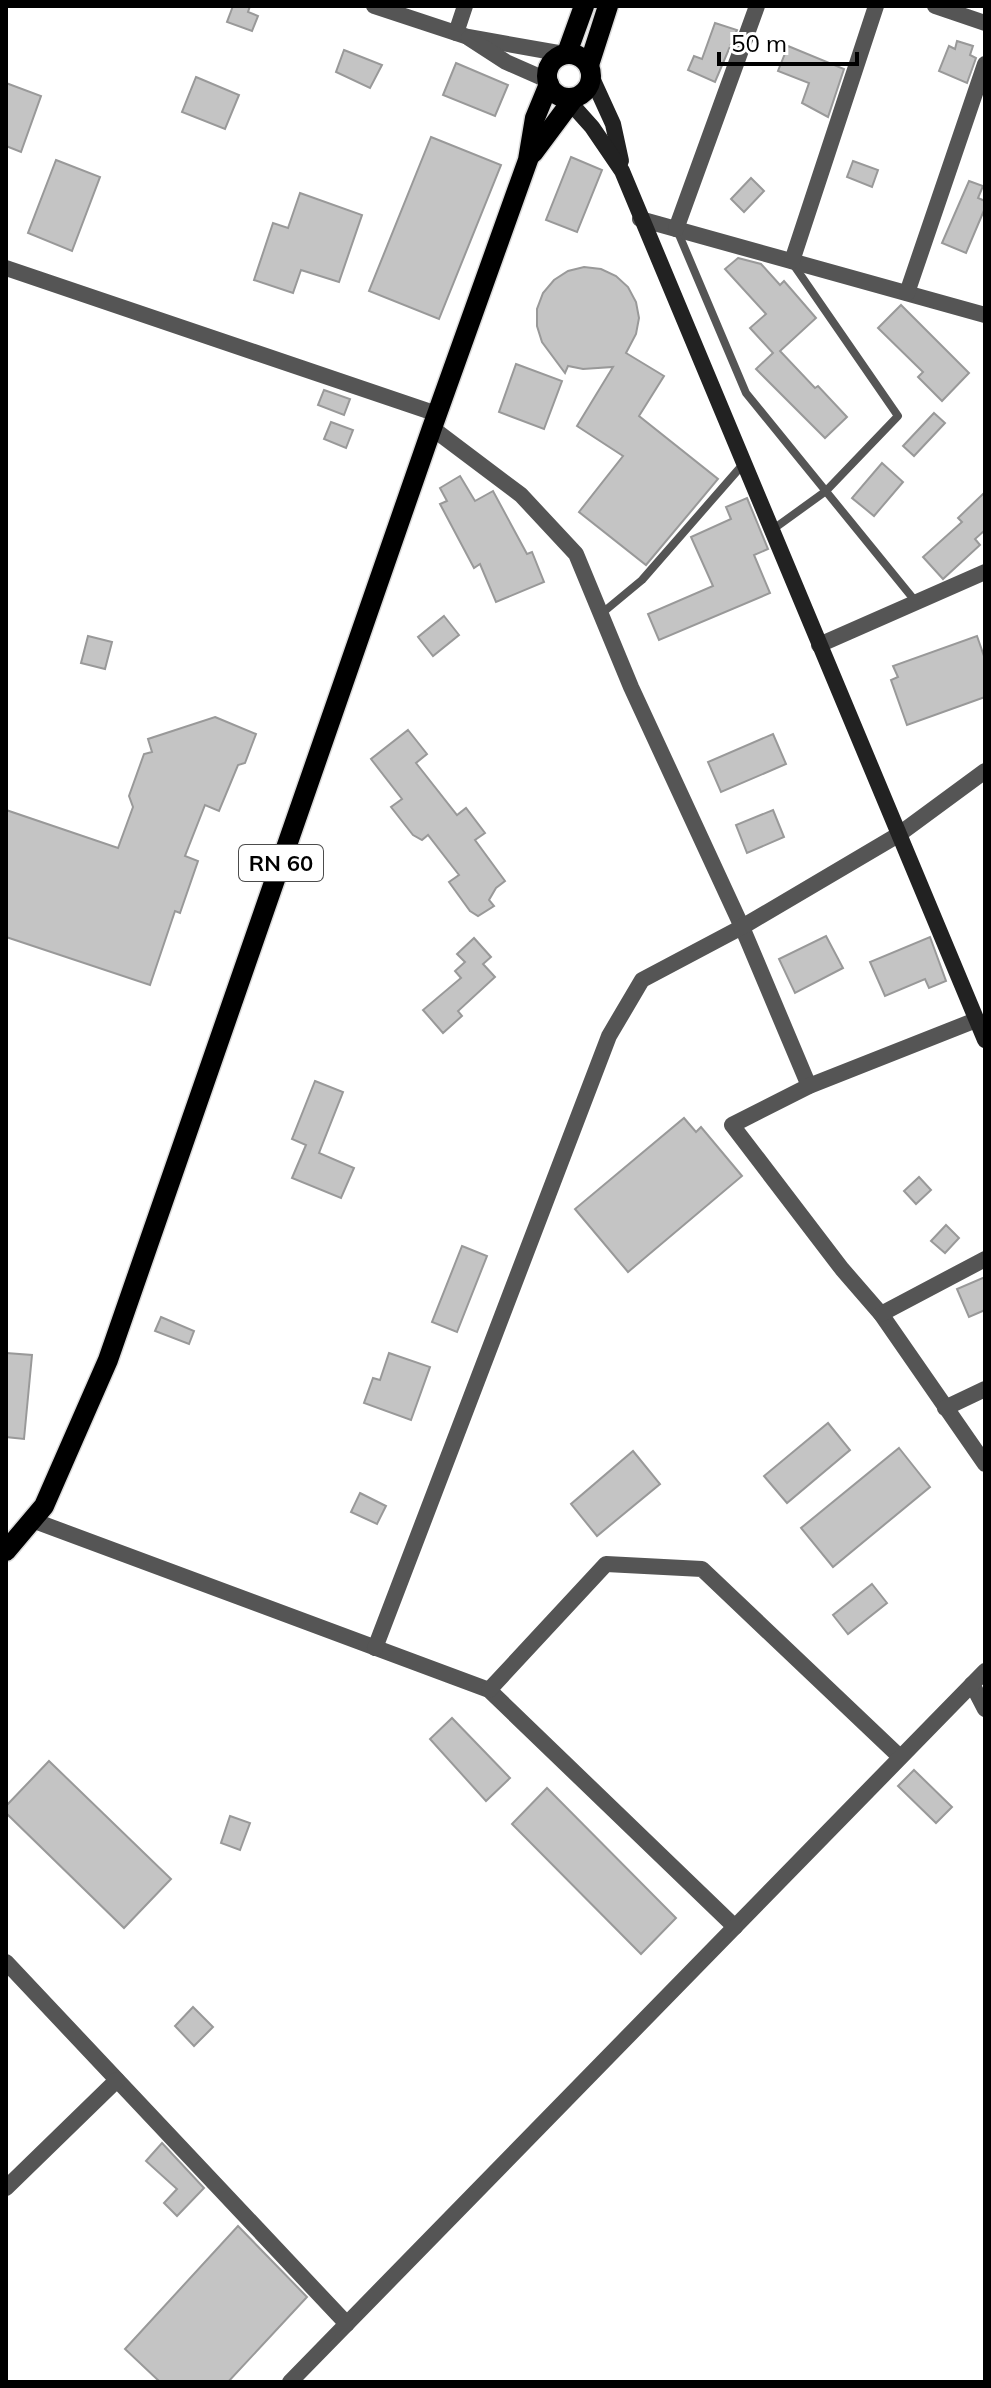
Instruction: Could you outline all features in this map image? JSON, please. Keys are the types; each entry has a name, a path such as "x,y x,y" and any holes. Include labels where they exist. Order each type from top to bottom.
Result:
{"main road":[{"path":"584,6 566,53 549,67 548,82 558,96 570,100 622,171"},
{"path":"570,100 586,91 608,6"},
{"path":"566,53 580,56 591,72 613,124 622,171 640,219 745,462 985,1040"},
{"name":"RN 60","path":"6,1551 44,1506 108,1360 434,421 528,160 535,118 548,82"},
{"name":"RN 60","path":"528,160 570,100"}],"street":[{"path":"374,6 462,35 566,53"},
{"path":"462,35 465,6"},
{"path":"676,229 757,6"},
{"path":"792,261 876,6"},
{"path":"935,6 985,23"},
{"path":"462,35 506,62 548,82"},
{"path":"907,293 978,108 985,64"},
{"path":"640,219 985,315"},
{"path":"6,268 434,421 521,495 576,554 631,687 742,927 809,1086"},
{"path":"819,645 985,572"},
{"path":"375,1648 609,1036 642,980 742,927 898,835 985,771"},
{"path":"976,1020 809,1086 732,1125 842,1269 881,1314 985,1464"},
{"path":"881,1314 985,1259"},
{"path":"945,1408 985,1389"},
{"path":"32,1520 489,1690 735,1927"},
{"path":"489,1690 606,1564 702,1569 900,1757"},
{"path":"290,2382 985,1671"},
{"path":"972,1684 985,1709"},
{"path":"6,1962 347,2324"},
{"path":"6,2188 117,2080"}],"lane":[{"path":"676,229 746,393 917,602"},
{"path":"772,530 826,491 898,416 792,261"},
{"path":"600,614 642,580 745,462"}],"building":[{"path":"233,6 250,6 248,12 258,16 252,31 227,22"},
{"path":"715,23 737,30 715,82 688,70 694,56 702,59"},
{"path":"957,41 973,46 970,55 976,58 967,83 939,71 949,46 955,49"},
{"path":"788,46 844,69 828,117 802,103 809,83 778,71"},
{"path":"344,50 382,65 370,88 336,72"},
{"path":"456,63 508,85 495,116 443,95"},
{"path":"196,77 239,95 225,129 182,112"},
{"path":"6,83 41,96 21,152 6,146"},
{"path":"431,137 501,165 439,319 369,291"},
{"path":"571,157 602,170 577,232 546,220"},
{"path":"56,160 100,177 72,251 28,233"},
{"path":"853,161 878,170 872,187 847,177"},
{"path":"751,178 764,191 744,212 731,199"},
{"path":"969,181 983,186 978,198 985,201 985,208 966,253 942,243"},
{"path":"300,193 362,215 339,282 301,270 293,293 254,280 273,223 288,228"},
{"path":"738,258 761,264 780,285 784,281 816,318 780,351 847,417 825,438 756,369 773,353 750,328 766,314 725,269"},
{"path":"584,267 601,269 616,276 628,287 636,302 639,318 636,334 626,353 664,376 639,416 718,479 646,565 579,512 623,456 577,426 613,367 583,369 568,366 565,373 542,342 537,326 537,309 543,293 554,280 568,271"},
{"path":"901,305 969,373 942,401 918,377 923,372 878,328"},
{"path":"516,364 562,381 544,429 499,412"},
{"path":"324,390 350,399 344,415 318,405"},
{"path":"934,413 945,423 914,456 903,446"},
{"path":"331,422 353,430 346,448 324,439"},
{"path":"882,463 903,482 874,516 852,498"},
{"path":"460,476 475,501 493,491 527,554 532,552 544,582 496,602 480,564 474,568 440,504 447,501 440,488"},
{"path":"985,492 985,530 975,539 980,545 943,579 923,557 962,522 958,518"},
{"path":"747,498 768,549 754,555 770,593 659,640 648,614 713,586 691,537 731,519 726,507"},
{"path":"444,616 459,635 433,656 418,637"},
{"path":"88,636 112,642 105,669 81,663"},
{"path":"977,636 985,659 985,697 907,725 891,680 898,677 893,666"},
{"path":"215,717 256,734 245,763 238,765 219,811 205,805 185,856 198,861 180,913 175,911 150,985 6,937 6,810 118,848 133,807 129,796 144,754 152,752 148,739"},
{"path":"408,730 427,754 416,763 457,815 466,808 485,833 475,840 505,881 489,900 494,906 478,916 470,911 449,882 459,875 428,835 422,840 413,835 391,807 402,799 371,759"},
{"path":"773,734 786,764 721,792 708,762"},
{"path":"773,810 784,837 747,853 736,825"},
{"path":"826,936 843,968 795,993 779,959"},
{"path":"930,937 946,981 929,988 925,979 885,996 870,962"},
{"path":"474,938 491,957 483,964 495,977 458,1011 462,1016 443,1033 423,1010 461,978 455,971 465,962 457,954"},
{"path":"315,1081 343,1092 319,1153 354,1168 341,1198 292,1178 306,1145 292,1139"},
{"path":"684,1118 696,1132 701,1127 742,1176 628,1272 575,1209"},
{"path":"919,1177 931,1190 916,1204 904,1191"},
{"path":"946,1225 959,1238 945,1253 931,1241"},
{"path":"462,1246 487,1256 457,1332 432,1322"},
{"path":"985,1277 985,1310 969,1317 957,1289"},
{"path":"161,1317 194,1331 189,1344 155,1331"},
{"path":"6,1353 32,1355 24,1439 6,1437"},
{"path":"389,1353 430,1367 411,1420 364,1403 373,1378 380,1380"},
{"path":"828,1423 850,1450 787,1503 764,1476"},
{"path":"899,1448 930,1487 833,1567 801,1528"},
{"path":"633,1451 660,1484 597,1536 571,1504"},
{"path":"360,1493 386,1506 377,1524 351,1512"},
{"path":"872,1584 887,1603 848,1634 833,1615"},
{"path":"452,1718 510,1778 486,1801 430,1739"},
{"path":"49,1761 171,1879 124,1928 6,1813 6,1806"},
{"path":"914,1770 952,1807 936,1823 898,1786"},
{"path":"547,1788 676,1918 641,1954 512,1824"},
{"path":"230,1816 250,1823 240,1850 221,1843"},
{"path":"193,2007 213,2027 194,2046 175,2026"},
{"path":"162,2143 204,2188 177,2216 164,2203 177,2189 146,2161"},
{"path":"238,2226 307,2297 228,2382 160,2382 125,2349"}]}
